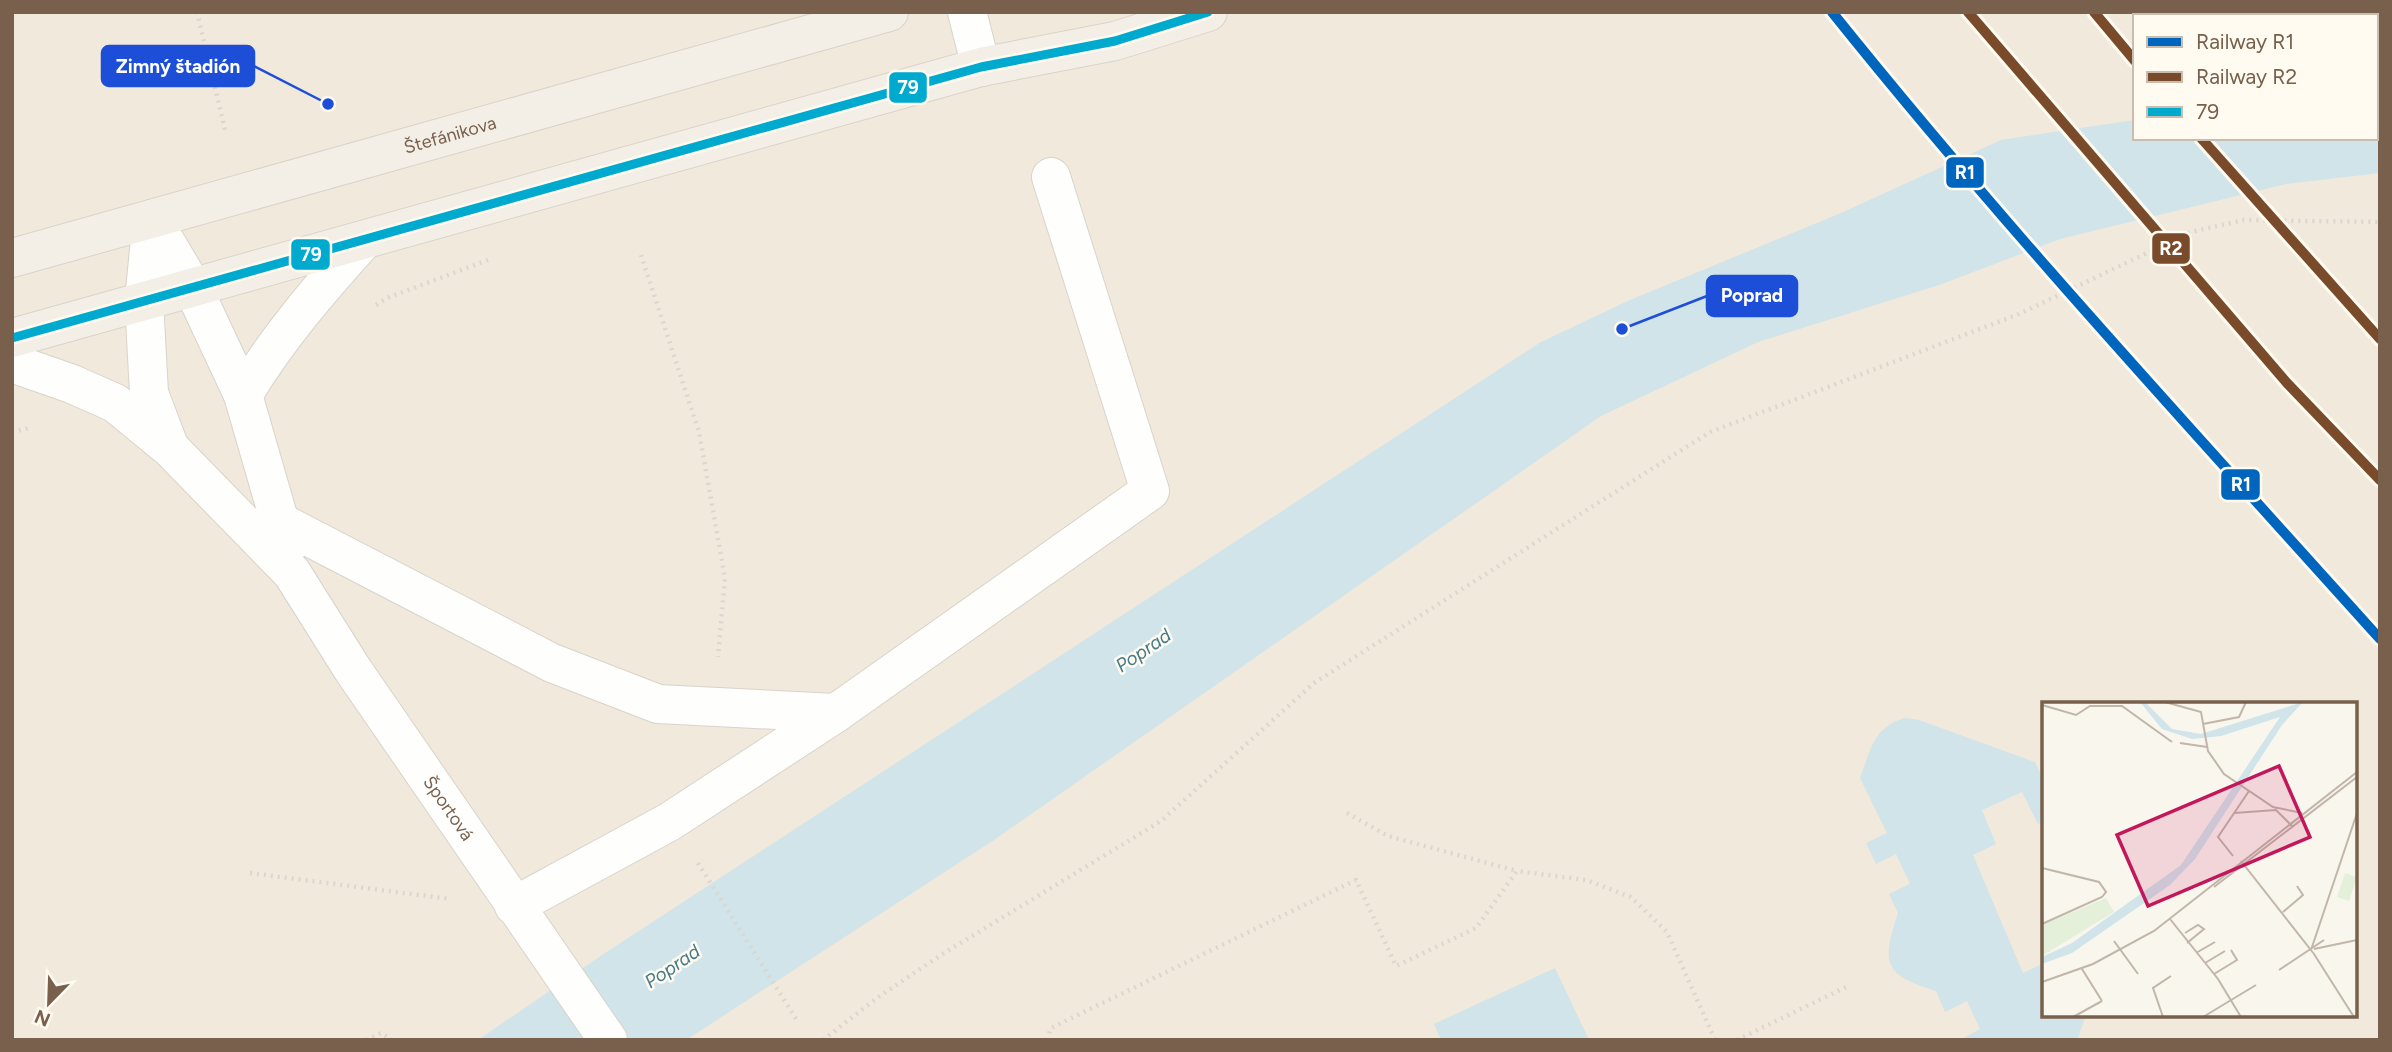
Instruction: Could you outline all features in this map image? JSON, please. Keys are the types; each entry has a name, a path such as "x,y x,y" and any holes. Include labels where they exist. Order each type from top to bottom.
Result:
{"main road":[{"name":"Štefánikova","path":"12,258 845,19 889,12"},
{"path":"12,338 981,67 1115,41 1208,12"}],"street":[{"path":"967,12 981,67"},
{"path":"522,918 836,713 1150,491 1051,177"},
{"path":"152,219 193,288 243,395 282,523 292,573"},
{"path":"152,219 144,300 149,393 170,448"},
{"path":"243,395 303,307 364,240"},
{"path":"12,363 72,384 115,403 170,448 292,573"},
{"path":"282,523 552,663 658,704 836,713"},
{"name":"Športová","path":"292,573 353,670 608,1040"}],"path":[{"path":"197,12 226,134"},
{"path":"823,1040 877,998 941,955 1161,821 1314,684 1710,432 2019,314 2191,232 2244,220 2380,222"},
{"path":"641,255 699,432 725,578 714,707"},
{"path":"12,432 29,428"},
{"path":"1347,813 1388,836 1517,871 1586,880 1631,897 1667,932 1715,1040"},
{"path":"699,865 798,1023"},
{"path":"1047,1040 1052,1028 1356,880 1396,967 1476,928 1517,871"},
{"path":"250,873 398,893"},
{"path":"1737,1040 1846,987"},
{"path":"366,1040 381,1033 392,1040"}],"shaded area":[{"path":"12,12 2380,12 2380,1040 12,1040"}],"water":[{"path":"2380,83 2380,173 2286,184 2060,239 1942,284 1758,342 1601,416 994,840 686,1040 478,1040 602,955 1541,342 1630,300 1841,213 2001,140 2133,120 2133,140 2378,140"},
{"path":"1905,718 1919,720 2035,762 2042,777 2042,822 2038,824 2022,792 1982,810 1996,844 1973,855 2023,973 2042,964 2042,1017 2085,1017 2077,1040 1960,1040 1980,1029 1967,1001 1945,1012 1936,991 1906,979 1891,965 1889,944 1898,913 1889,894 1910,884 1896,854 1876,864 1866,843 1887,833 1860,778 1875,741 1886,727"},
{"path":"1555,968 1589,1040 1441,1040 1434,1024"}],"railway":[{"path":"1832,12 2033,251 2380,639"}],"rail line":[{"name":"R1","path":"1832,12 2033,251 2380,639"},
{"name":"R2","path":"1968,12 2287,383 2380,480"},
{"name":"R2","path":"2094,12 2133,59"},
{"name":"R2","path":"2203,140 2380,339"}],"transit line":[{"name":"79","path":"12,338 981,67 1115,41 1208,12"}],"place":[{"name":"Zimný štadión","path":"328,104"},
{"name":"Poprad","path":"1622,329"}]}
